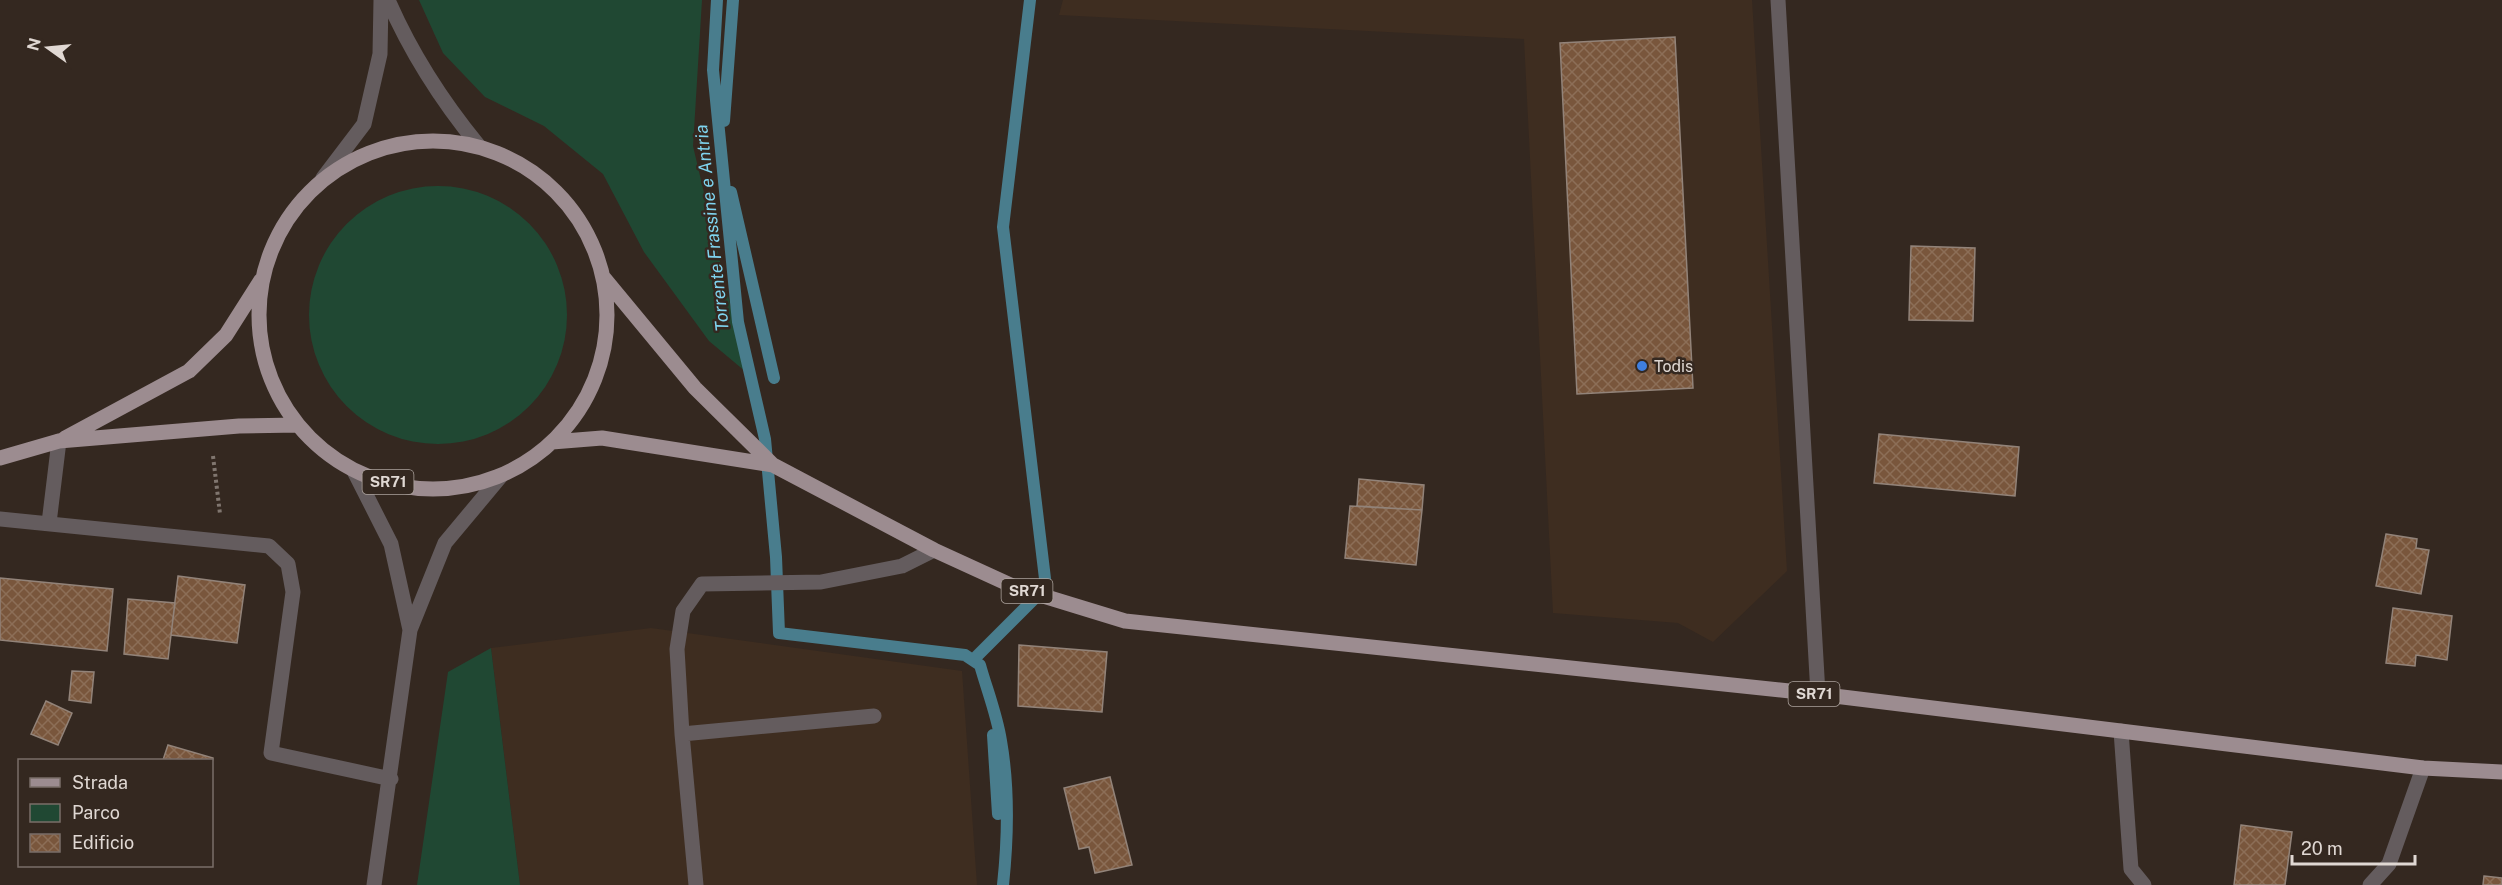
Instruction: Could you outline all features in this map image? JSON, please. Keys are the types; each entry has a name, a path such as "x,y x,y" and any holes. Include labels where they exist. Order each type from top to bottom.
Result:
{"main road":[{"name":"SR71","path":"59,441 189,371 226,335 262,278 285,223 323,178 371,151 424,140 478,146 522,164 559,194 588,233 604,278 606,338 588,395 552,442 528,461 501,476 452,488 402,487 354,471 323,451 298,426 271,381 261,340 259,330 262,278"},
{"name":"SR71","path":"604,278 695,388 773,465 934,550 1017,588 1125,621 1818,694 2423,768 2502,772"},
{"name":"SR71","path":"0,458 59,441 220,427 298,426"},
{"name":"SR71","path":"552,442 602,438 773,465"}],"street":[{"path":"323,178 364,124 380,54 381,0"},
{"path":"388,0 403,35 440,97 478,146"},
{"path":"1778,0 1818,694"},
{"path":"48,523 59,441"},
{"path":"354,471 391,544 410,630"},
{"path":"374,885 410,630 445,543 501,476"},
{"path":"0,519 269,546 288,564 293,592 271,753 390,779"},
{"path":"696,885 682,734 677,649 683,611 702,584 821,582 902,566 934,550"},
{"path":"682,734 874,716"},
{"path":"2121,731 2131,869 2144,885"},
{"path":"2370,885 2389,864 2423,768"}],"path":[{"path":"213,456 220,515"}],"shaded area":[{"path":"1063,0 1752,0 1787,571 1713,642 1678,623 1553,613 1524,39 1059,15"},
{"path":"651,628 962,671 977,885 520,885 491,648"}],"green space":[{"path":"419,0 702,0 693,146 746,372 709,341 644,252 603,174 544,126 485,97 443,53"},
{"path":"438,186 463,189 499,201 520,215 538,233 557,266 564,290 567,315 564,340 552,376 538,397 520,415 487,434 463,441 438,444 413,441 377,429 356,415 338,397 319,364 312,340 309,315 312,290 324,254 338,233 356,215 389,196 413,189"},
{"path":"491,648 520,885 417,885 448,672"}],"building":[{"path":"1675,37 1693,388 1577,394 1560,43"},
{"path":"1911,246 1975,248 1973,321 1909,320"},
{"path":"1879,434 2019,447 2015,496 1874,483"},
{"path":"1359,479 1424,485 1422,510 1357,506"},
{"path":"1350,506 1422,510 1416,565 1345,558"},
{"path":"2386,534 2417,539 2416,548 2429,550 2421,594 2376,586"},
{"path":"178,576 245,585 237,643 171,635"},
{"path":"0,578 113,589 107,651 0,640"},
{"path":"128,599 175,603 168,659 124,654"},
{"path":"2393,608 2452,616 2447,660 2416,655 2415,666 2386,663"},
{"path":"1019,645 1107,652 1102,712 1018,706"},
{"path":"72,671 94,672 91,703 69,700"},
{"path":"46,701 72,713 58,745 31,734"},
{"path":"168,745 213,758 213,759 163,759"},
{"path":"1110,777 1132,865 1095,873 1089,847 1079,849 1064,788"},
{"path":"2241,825 2292,832 2285,885 2234,885"},
{"path":"2484,876 2502,878 2502,885 2483,885"}],"waterway":[{"name":"Torrente Frassine e Antria","path":"717,0 713,70 738,322 765,439 776,557 779,633 965,655 980,665 997,722 1004,758 1007,813 1003,885"},
{"path":"724,121 733,0"},
{"path":"973,660 1046,587 1003,227 1030,0"},
{"path":"731,192 774,378"},
{"path":"993,735 998,814"}],"place":[{"name":"Todis","path":"1642,366"}]}
